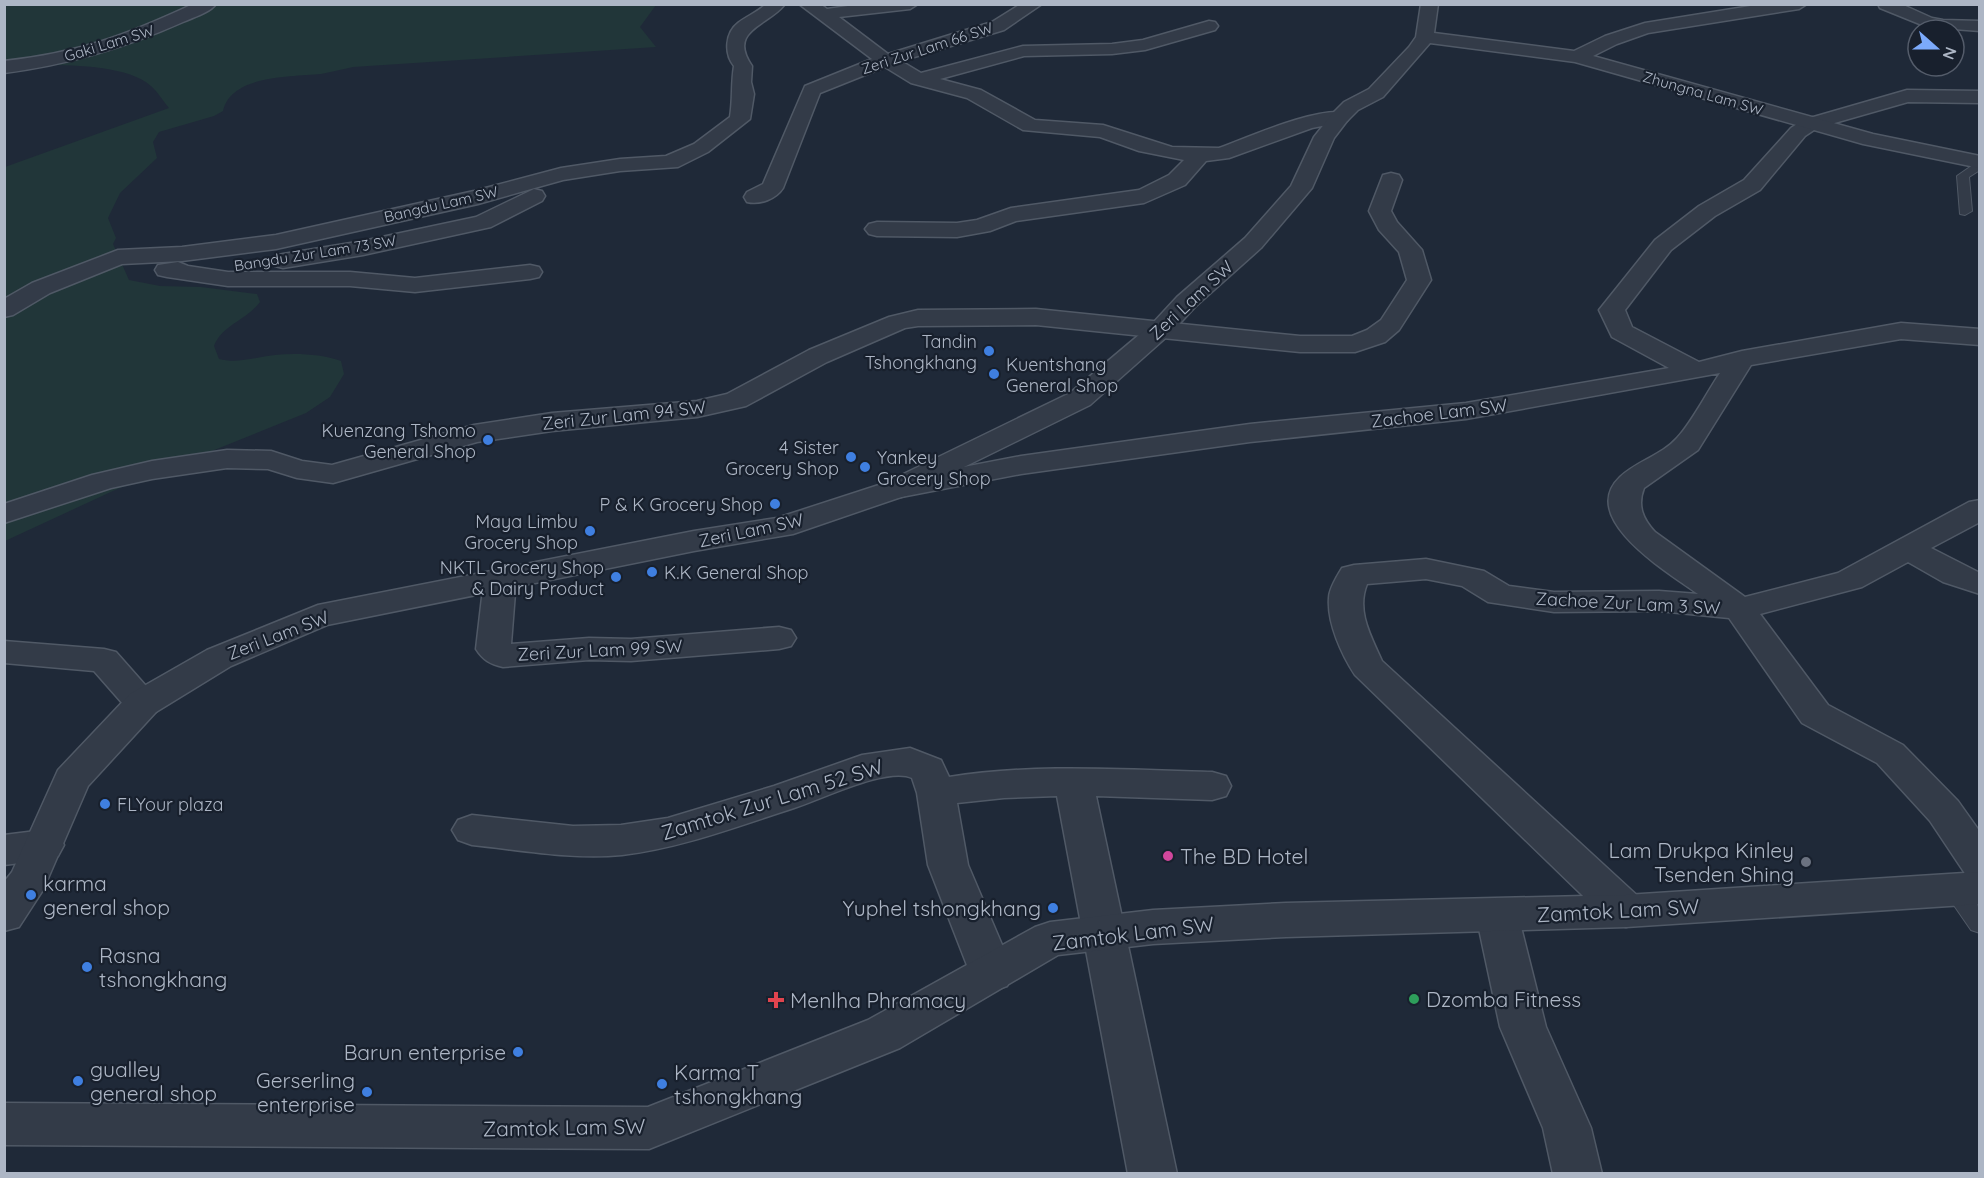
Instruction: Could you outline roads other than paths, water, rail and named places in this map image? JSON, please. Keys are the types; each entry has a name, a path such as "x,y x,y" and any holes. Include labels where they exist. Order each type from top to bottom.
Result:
{"street":[{"name":"Gaki Lam SW","path":"4,67 72,56 103,48 150,31 208,4"},
{"name":"Bangdu Lam SW","path":"4,310 41,288 118,257 182,254 276,242 478,197 561,174 620,165 670,162 701,148 740,119 744,94 741,82 742,66 738,58 736,40 743,27 767,14 777,4"},
{"path":"815,9 910,4"},
{"name":"Zeri Zur Lam 66 SW","path":"755,197 772,188 812,90 886,60 998,26 1034,4"},
{"path":"1425,37 1430,4"},
{"path":"1577,57 1611,40 1645,28 1799,4"},
{"path":"1886,4 1927,22 1980,26"},
{"path":"815,9 886,60 918,79 974,94 1030,126 1103,131 1146,147 1200,155 1222,154 1307,123 1340,117"},
{"path":"918,79 992,57 1023,51 1112,49 1145,45 1209,26"},
{"name":"Zhungna Lam SW","path":"1425,37 1577,57 1870,140 1980,163"},
{"name":"Zeri Lam SW","path":"4,915 29,879 72,780 143,703 219,658 318,616 694,542 782,528 896,489 1080,399 1253,243 1301,188 1323,137 1351,106 1376,93 1425,37"},
{"path":"1696,371 1621,332 1612,310 1664,245 1707,211 1752,185 1798,132 1810,124 1907,96 1980,97"},
{"path":"877,229 965,229 982,226 1011,215 1144,196 1177,180 1200,155"},
{"name":"Bangdu Zur Lam 73 SW","path":"530,272 415,285 351,279 228,279 167,270 245,267 363,248 483,222 531,198 561,174"},
{"name":"Zeri Zur Lam 94 SW","path":"4,513 104,481 152,470 227,459 271,460 297,469 333,474 474,434 552,422 697,409 736,400 818,356 898,322 918,318 1036,317 1300,344 1355,344 1376,336 1390,325 1419,280 1410,250 1387,225 1380,211 1391,180"},
{"name":"Zachoe Lam SW","path":"896,489 1021,465 1250,433 1466,411 1619,386 1696,371 1742,359 1901,331 1980,337"},
{"path":"1742,359 1688,444 1666,462 1631,483 1625,497 1629,518 1644,539 1739,609 1815,714 1890,754 1944,811 1971,880"},
{"name":"Zachoe Zur Lam 3 SW","path":"1626,911 1367,667 1349,624 1345,597 1354,575 1426,569 1472,578 1500,595 1554,602 1659,601 1739,609 1850,579 1980,509"},
{"path":"1907,548 1955,575 1980,584"},
{"name":"Zeri Zur Lam 99 SW","path":"500,580 493,649 503,656 589,648 631,650 779,638"},
{"path":"4,652 104,660 143,703"},
{"name":"Zamtok Zur Lam 52 SW","path":"472,830 573,841 621,840 668,833 788,796 862,768 910,760 928,770 936,793 948,865 992,973"},
{"path":"1074,783 1153,1173"},
{"path":"936,793 973,786 1074,783 1212,786"},
{"path":"4,850 44,845"},
{"name":"Zamtok Lam SW","path":"4,1124 649,1128 884,1034 1050,939 1153,927 1286,920 1626,911 1971,880"},
{"path":"1497,915 1523,1027 1567,1128 1578,1173"}],"lane":[{"path":"1965,211 1963,176 1980,163"},
{"path":"1971,880 1980,922"}],"place":[{"name":"Tandin Tshongkhang","path":"989,351"},
{"name":"Kuentshang General Shop","path":"994,374"},
{"name":"Kuenzang Tshomo General Shop","path":"488,440"},
{"name":"4 Sister Grocery Shop","path":"851,457"},
{"name":"Yankey Grocery Shop","path":"865,467"},
{"name":"P & K Grocery Shop","path":"775,504"},
{"name":"Maya Limbu Grocery Shop","path":"590,531"},
{"name":"K.K General Shop","path":"652,572"},
{"name":"NKTL Grocery Shop & Dairy Product","path":"616,577"},
{"name":"FLYour plaza","path":"105,804"},
{"name":"The BD Hotel","path":"1168,856"},
{"name":"Lam Drukpa Kinley Tsenden Shing","path":"1806,862"},
{"name":"karma general shop","path":"31,895"},
{"name":"Yuphel tshongkhang","path":"1053,908"},
{"name":"Rasna tshongkhang","path":"87,967"},
{"name":"Dzomba Fitness","path":"1414,999"},
{"name":"Menlha Phramacy","path":"776,1000"},
{"name":"Barun enterprise","path":"518,1052"},
{"name":"gualley general shop","path":"78,1081"},
{"name":"Karma T tshongkhang","path":"662,1084"},
{"name":"Gerserling enterprise","path":"367,1092"}]}
